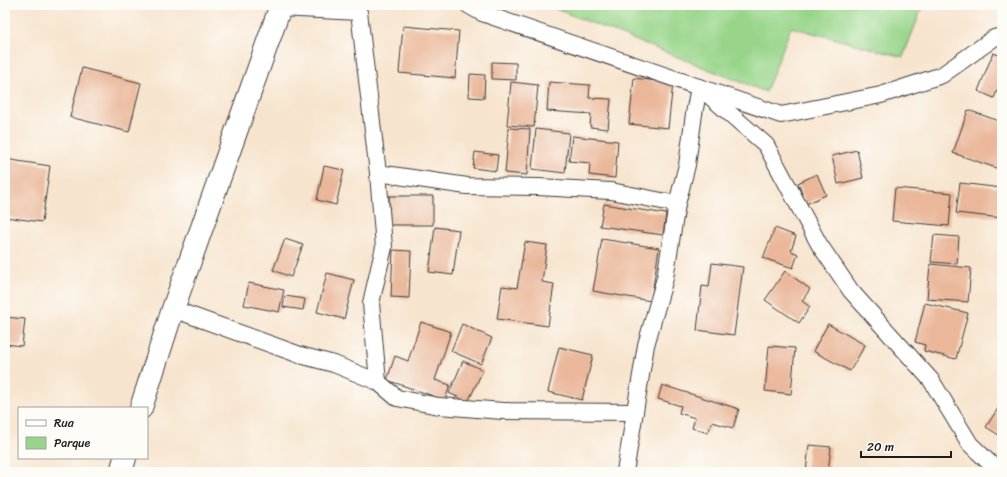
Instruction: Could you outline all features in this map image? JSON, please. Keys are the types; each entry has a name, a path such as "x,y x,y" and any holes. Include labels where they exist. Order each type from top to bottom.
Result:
{"street":[{"path":"141,407 173,309 277,6"},
{"path":"121,472 125,459"}],"lane":[{"path":"468,5 482,14 781,115 881,95 942,75 994,38 1002,36"},
{"path":"277,6 359,12 378,173 384,247 371,303 378,382"},
{"path":"625,472 646,345 665,278 677,204 687,165 699,87"},
{"path":"699,87 766,145 819,244 851,291 931,380 970,444 999,472"},
{"path":"378,173 467,186 538,187 611,191 677,204"},
{"path":"173,309 300,355 334,364 378,382 397,398 439,406 503,411 635,412"}],"green space":[{"path":"546,5 923,5 903,57 791,27 766,92"}],"building":[{"path":"403,26 459,31 455,78 399,73"},
{"path":"993,53 1002,56 1002,79 994,98 978,91"},
{"path":"492,62 516,63 516,80 492,79"},
{"path":"82,68 141,83 129,132 70,117"},
{"path":"470,74 485,75 484,98 469,97"},
{"path":"634,78 673,83 668,128 629,124"},
{"path":"511,82 538,85 534,127 507,125"},
{"path":"549,82 590,85 589,98 611,99 608,129 590,127 591,114 547,111"},
{"path":"968,110 1002,122 1002,170 953,153"},
{"path":"509,128 530,129 527,175 505,173"},
{"path":"536,129 569,133 565,173 532,169"},
{"path":"572,136 618,141 615,178 589,175 590,163 569,161"},
{"path":"857,150 863,178 838,184 832,156"},
{"path":"475,152 498,155 496,171 473,168"},
{"path":"5,159 50,166 42,222 5,217"},
{"path":"324,166 344,170 336,205 317,200"},
{"path":"817,174 826,195 806,204 798,183"},
{"path":"960,183 1002,188 1002,218 956,213"},
{"path":"895,188 952,193 949,226 892,221"},
{"path":"389,196 433,196 433,225 390,225"},
{"path":"604,204 666,214 663,235 600,226"},
{"path":"435,227 459,230 453,275 429,272"},
{"path":"775,228 796,236 791,251 798,254 793,268 763,258"},
{"path":"934,235 959,237 957,264 931,262"},
{"path":"285,239 303,245 291,277 273,270"},
{"path":"602,239 659,248 651,301 593,291"},
{"path":"525,242 547,245 542,282 554,284 548,326 497,319 502,286 517,288"},
{"path":"393,250 411,251 409,298 391,297"},
{"path":"712,263 743,267 734,335 697,330 702,286 709,287"},
{"path":"930,264 971,268 968,302 927,299"},
{"path":"785,271 810,289 802,301 810,307 799,323 765,300"},
{"path":"327,273 354,280 344,319 317,312"},
{"path":"249,283 284,290 279,312 244,305"},
{"path":"285,296 305,299 303,310 283,307"},
{"path":"925,303 968,313 956,359 924,351 925,345 915,342"},
{"path":"5,317 25,319 22,346 5,344"},
{"path":"421,322 451,332 435,380 450,385 445,400 387,380 395,356 408,361"},
{"path":"462,324 492,338 481,364 451,351"},
{"path":"828,324 865,345 850,371 813,351"},
{"path":"769,346 795,348 791,394 765,391"},
{"path":"559,347 593,355 582,400 548,392"},
{"path":"463,361 483,370 468,402 449,393"},
{"path":"662,385 739,409 733,428 712,422 708,433 692,428 695,418 679,413 681,406 658,399"},
{"path":"1002,402 1002,437 986,427"},
{"path":"809,445 831,447 828,472 806,472"}]}
